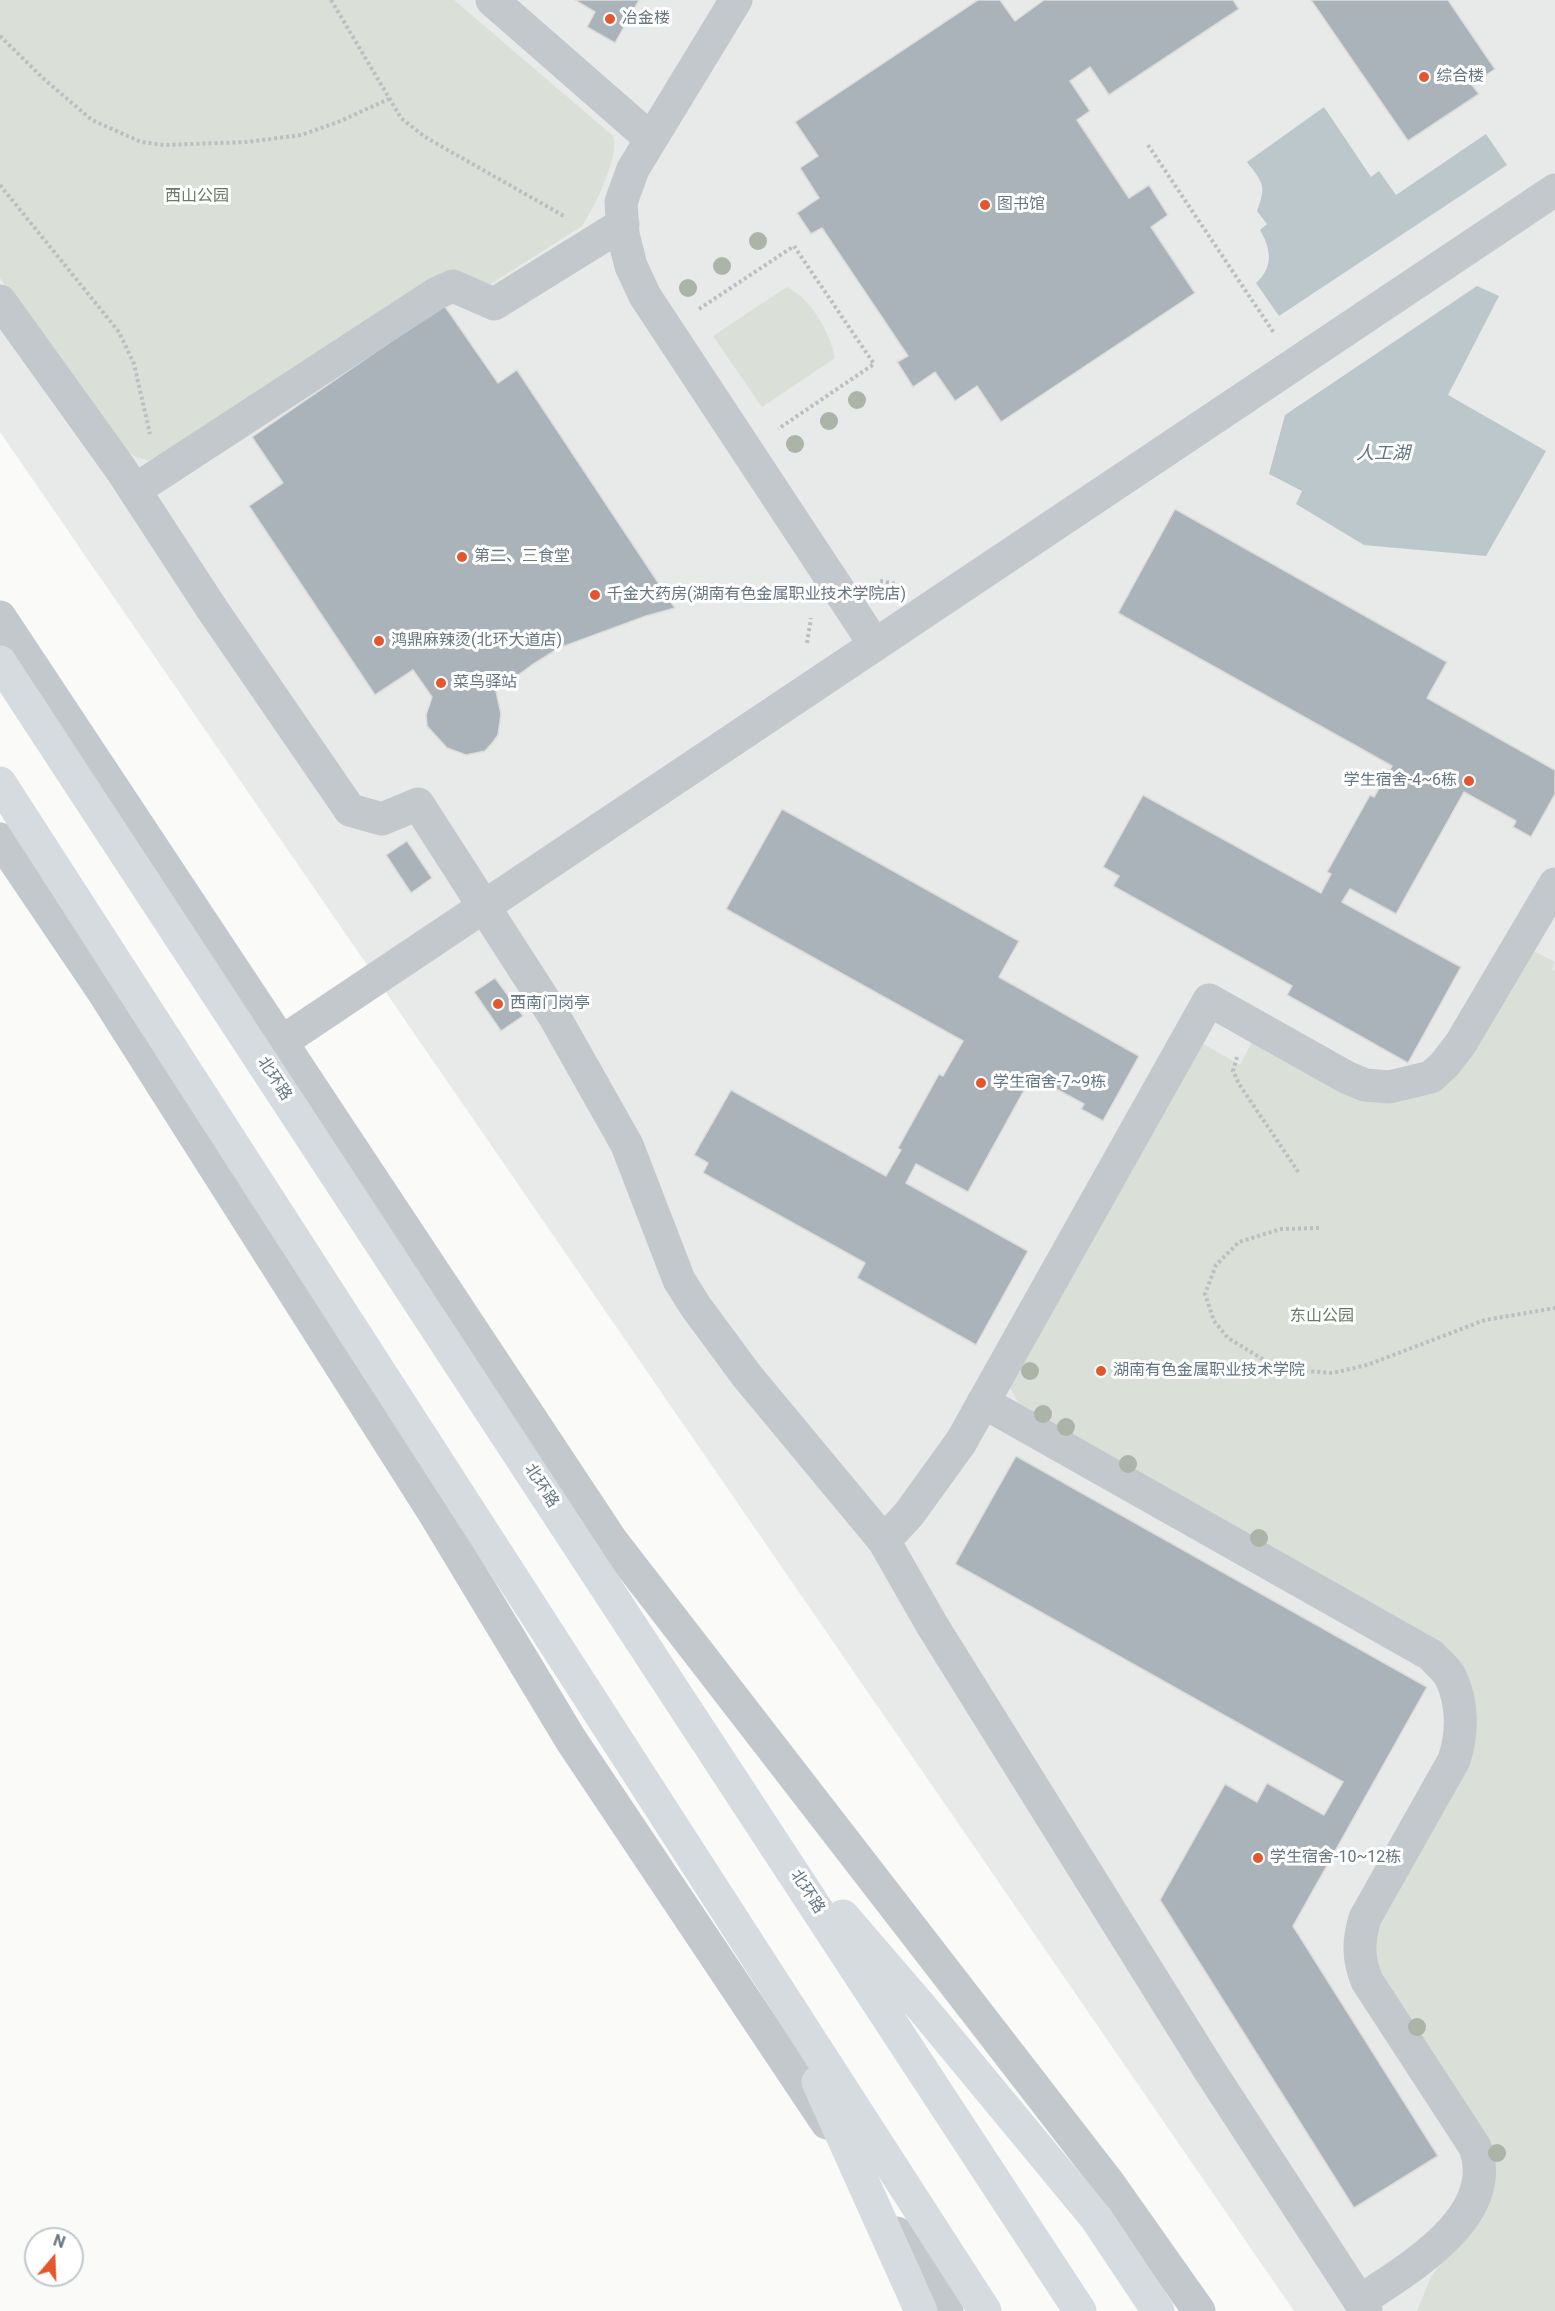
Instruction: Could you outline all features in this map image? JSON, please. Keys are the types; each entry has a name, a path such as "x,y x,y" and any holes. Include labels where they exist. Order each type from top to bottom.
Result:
{"highway":[{"name":"北环路","path":"0,662 1080,2311"},
{"path":"0,783 985,2311"},
{"path":"761,1823 924,2009 1096,2218 1158,2311"},
{"path":"773,1982 921,2311"}],"street":[{"path":"492,0 651,139"},
{"path":"145,483 437,293 453,286 494,304 612,231 633,169 736,0"},
{"path":"283,1041 1555,190"},
{"path":"612,231 645,296 875,645"},
{"path":"0,301 145,483 212,609 350,810 382,819 402,813 418,804 553,1014 627,1145 679,1280 747,1376 884,1541 932,1625 1201,2058 1363,2306 1445,2241 1467,2210 1480,2176 1480,2162 1475,2147 1367,1981 1360,1956 1365,1918 1454,1760 1459,1743 1459,1711 1449,1675 1431,1655 983,1402"},
{"path":"0,617 283,1041 612,1541 1108,2182 1199,2311"},
{"path":"0,839 102,990 427,1503 571,1740 812,2100 947,2311"},
{"path":"884,1541 922,1496 960,1442 1209,1000 1346,1077 1365,1085 1389,1087 1431,1077 1461,1043 1555,884"}],"path":[{"path":"331,0 401,118 425,137 612,231"},
{"path":"0,36 52,87 92,120 141,142 164,145 247,141 301,135 338,122 389,99"},
{"path":"1148,145 1279,341"},
{"path":"0,185 119,332 134,364 152,442 145,483"},
{"path":"668,330 794,246 874,364 747,449"},
{"path":"874,579 903,584"},
{"path":"805,646 809,639 812,614"},
{"path":"1256,1026 1238,1055 1233,1071 1239,1084 1299,1173"},
{"path":"1319,1228 1281,1229 1239,1242 1216,1265 1205,1294 1214,1321 1228,1338 1278,1369 1333,1373 1367,1365 1442,1339 1485,1320 1555,1308"}],"shaded area":[{"name":"湖南有色金属职业技术学院","path":"0,0 1555,0 1555,2311 1294,2311 0,432"}],"green space":[{"name":"西山公园","path":"0,0 454,0 613,136 613,156 599,195 582,226 486,287 480,280 155,462 136,457 126,450 0,278"},
{"path":"787,287 812,308 824,327 835,358 762,407 713,336"},
{"name":"东山公园","path":"1528,948 1555,962 1552,969 1555,971 1555,2311 1417,2311 1431,2277 1477,2210 1492,2182 1389,1997 1368,1947 1465,1690 1019,1404 1005,1379 1193,1038 1240,1065 1257,1033 1413,1087"}],"water":[{"path":"1324,107 1371,177 1379,171 1396,195 1486,134 1507,165 1279,316 1256,283 1266,271 1268,264 1267,244 1260,230 1267,224 1257,211 1262,195 1262,185 1247,162"},
{"name":"人工湖","path":"1477,286 1499,296 1448,395 1546,451 1486,556 1364,545 1296,504 1302,491 1269,474 1285,415"}],"building":[{"name":"冶金楼","path":"575,0 639,0 615,43 587,27 595,12"},
{"name":"图书馆","path":"978,0 1000,0 1015,21 1044,0 1233,0 1239,9 1109,95 1090,67 1070,81 1090,111 1077,120 1129,198 1149,185 1168,215 1151,227 1195,293 1001,422 977,386 955,401 935,372 913,387 897,362 908,356 822,228 811,234 797,213 819,198 800,168 818,156 795,122"},
{"name":"综合楼","path":"1311,0 1448,0 1495,69 1472,85 1479,94 1408,141"},
{"name":"第二、三食堂","path":"444,305 498,383 517,370 675,608 646,616 559,648 532,665 496,691 501,714 498,735 493,742 485,751 466,755 447,748 427,726 426,715 432,697 413,670 375,695 249,506 283,483 252,437"},
{"name":"学生宿舍-4~6栋","path":"1175,509 1447,662 1427,698 1555,770 1555,794 1531,837 1513,827 1516,821 1464,792 1396,914 1350,889 1342,902 1461,967 1408,1063 1287,995 1292,986 1113,886 1119,876 1103,867 1143,795 1321,893 1331,874 1327,872 1370,795 1374,797 1392,766 1118,613"},
{"name":"学生宿舍-7~9栋","path":"782,809 1019,941 999,977 1139,1056 1103,1121 1081,1109 1084,1104 1032,1076 968,1192 916,1164 906,1183 1028,1251 976,1345 857,1278 865,1263 703,1173 708,1163 694,1155 731,1090 886,1176 901,1150 898,1148 939,1074 943,1076 963,1041 726,909"},
{"path":"407,841 432,878 411,893 386,855"},
{"name":"西南门岗亭","path":"495,978 523,1016 501,1031 474,992"},
{"name":"学生宿舍-10~12栋","path":"1016,1456 1427,1687 1293,1926 1438,2156 1354,2208 1160,1900 1225,1784 1257,1802 1267,1783 1324,1815 1343,1782 955,1564"}],"place":[{"name":"冶金楼","path":"610,19"},
{"name":"综合楼","path":"1424,77"},
{"name":"图书馆","path":"985,205"},
{"name":"第二、三食堂","path":"462,557"},
{"name":"千金大药房(湖南有色金属职业技术学院店)","path":"595,595"},
{"name":"鸿鼎麻辣烫(北环大道店)","path":"379,641"},
{"name":"菜鸟驿站","path":"441,683"},
{"name":"学生宿舍-4~6栋","path":"1469,781"},
{"name":"西南门岗亭","path":"498,1004"},
{"name":"学生宿舍-7~9栋","path":"981,1083"},
{"name":"湖南有色金属职业技术学院","path":"1101,1371"},
{"name":"学生宿舍-10~12栋","path":"1258,1858"}]}
